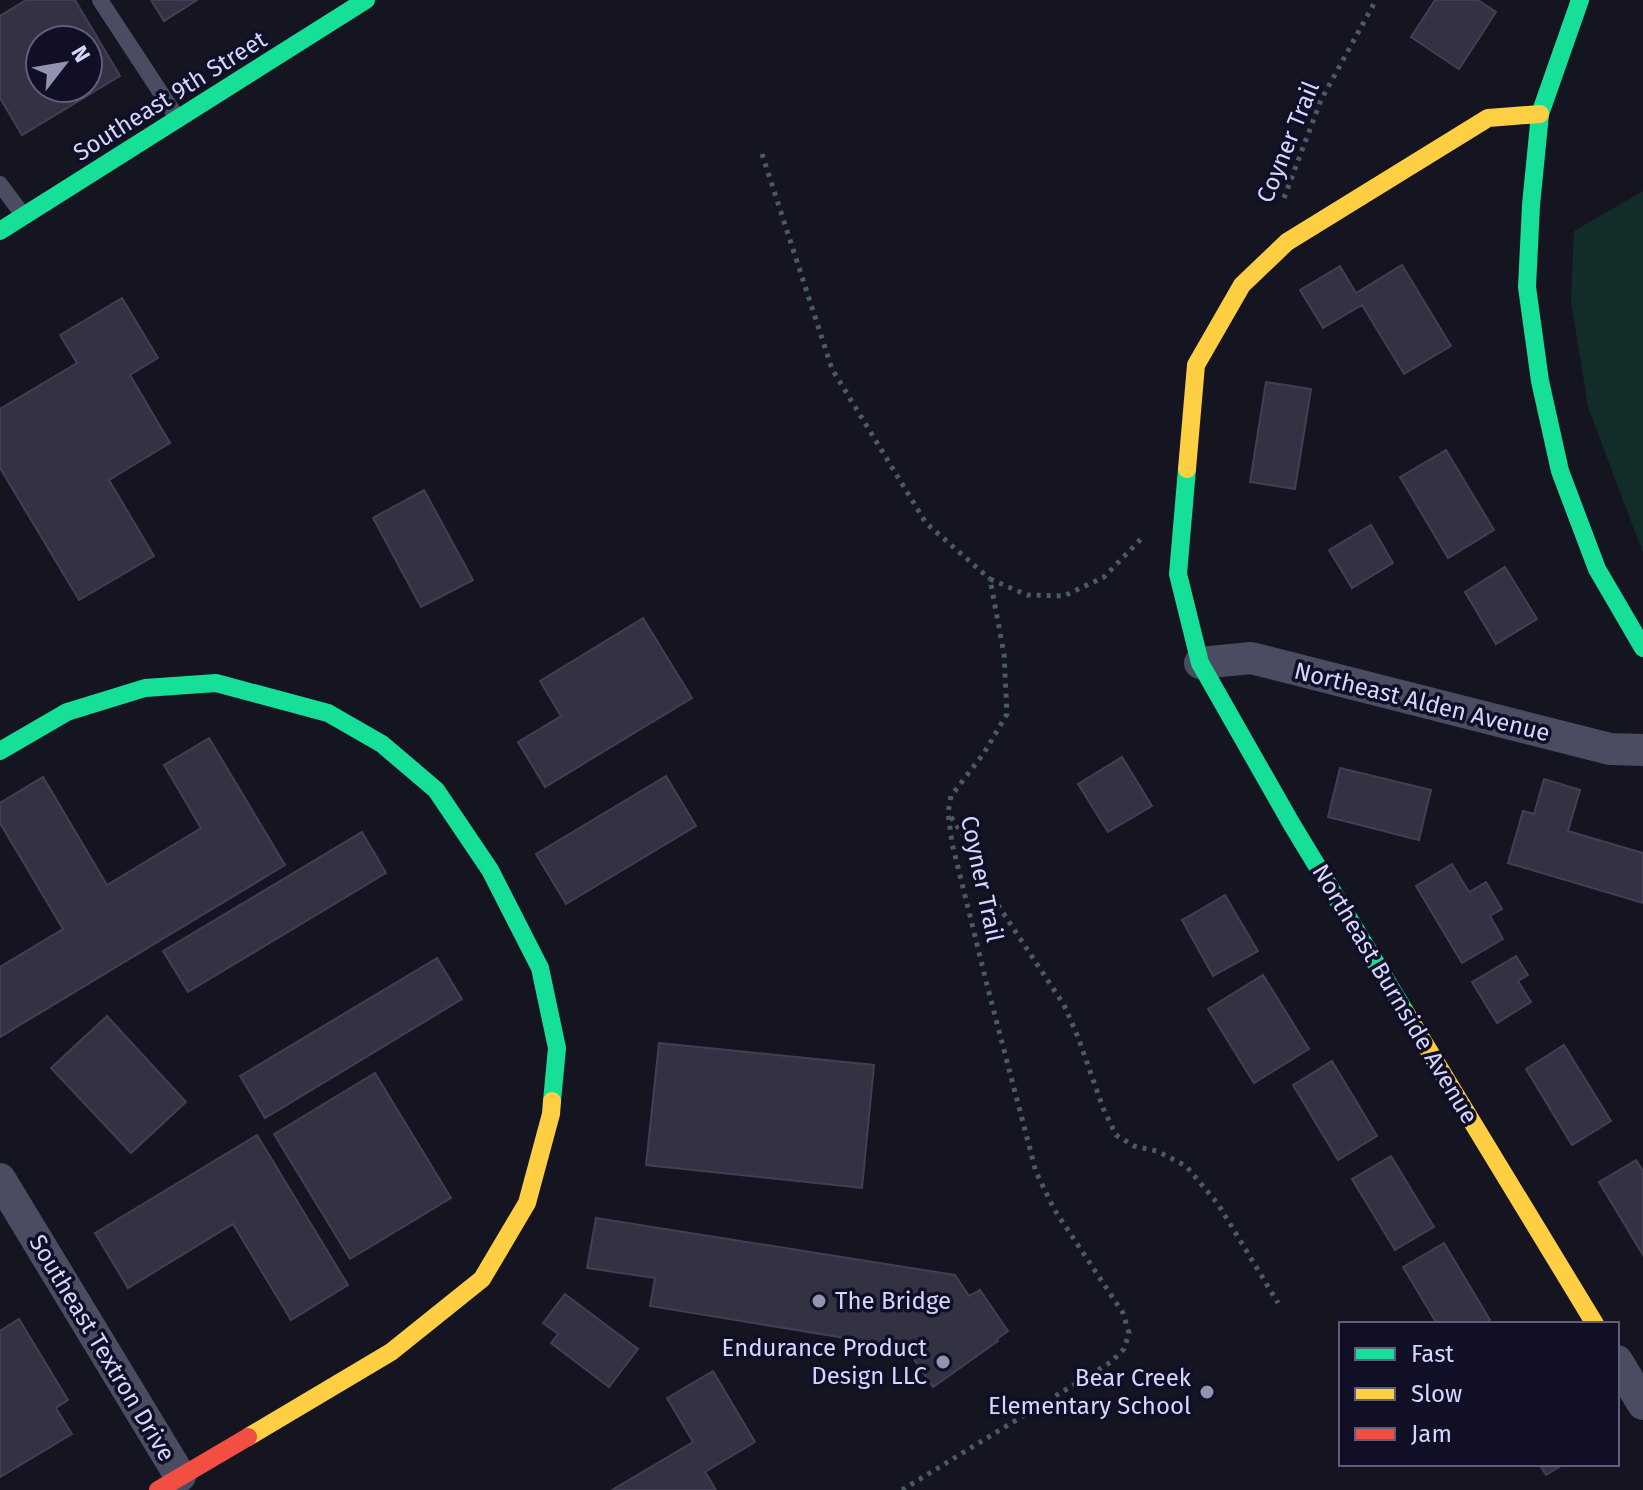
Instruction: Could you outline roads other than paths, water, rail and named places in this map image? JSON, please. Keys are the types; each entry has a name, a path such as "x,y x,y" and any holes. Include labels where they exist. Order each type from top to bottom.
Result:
{"street":[{"name":"Southeast 9th Street","path":"0,231 366,0"},
{"path":"1580,0 1540,114 1527,287 1540,381 1560,471 1597,569 1643,648"},
{"name":"Northeast Burnside Avenue","path":"1540,114 1488,118 1287,242 1242,285 1196,365 1178,574 1200,663 1291,823 1594,1322"},
{"name":"Northeast Alden Avenue","path":"1200,663 1251,658 1610,749 1643,750"},
{"path":"0,751 67,712 145,688 216,683 328,713 382,744 436,790 490,870 540,968 557,1048 551,1114 527,1203 482,1279 391,1352 169,1483"},
{"name":"Southeast Textron Drive","path":"0,1179 169,1483"},
{"path":"1619,1364 1643,1404"}],"lane":[{"path":"100,0 179,119"},
{"path":"0,184 24,217"}],"place":[{"name":"The Bridge","path":"819,1301"},
{"name":"Endurance Product Design LLC","path":"943,1362"},
{"name":"Bear Creek Elementary School","path":"1207,1392"}]}
